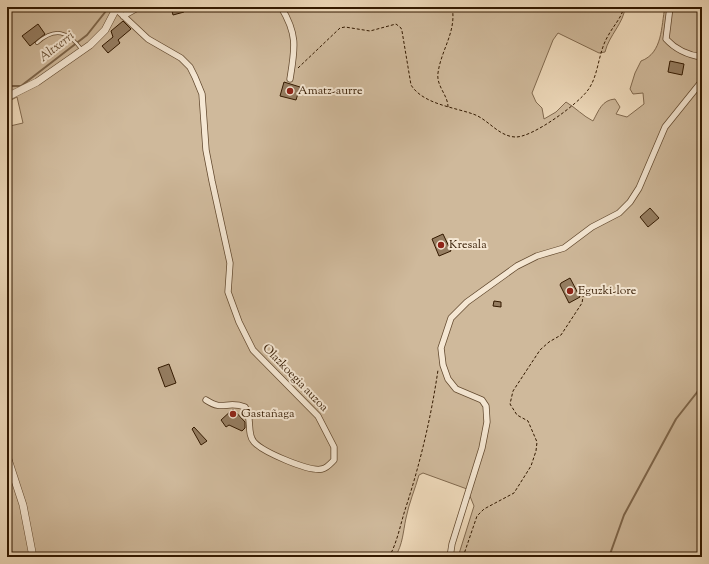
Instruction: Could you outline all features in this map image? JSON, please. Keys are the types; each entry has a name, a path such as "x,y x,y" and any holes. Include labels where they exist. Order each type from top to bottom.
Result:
{"street":[{"path":"123,16 139,7"},
{"path":"281,7 292,30 295,45 290,79"},
{"path":"670,7 666,39 674,48 690,55 702,57"},
{"path":"7,98 37,82 105,30 116,8"},
{"name":"Olazkoegia auzoa","path":"116,8 148,39 181,58 190,67 195,77 202,94 206,150 230,263 228,292 239,322 253,350 318,416 331,438 334,447 334,460 324,469 318,469 292,462 267,452 254,442 250,435 251,419 245,407 232,404 223,407 214,406 206,400"},
{"path":"450,557 452,544 482,448 487,422 486,406 482,400 456,389 451,384 443,365 441,348 442,340 451,318 466,302 517,266 537,256 564,248 592,227 619,213 630,202 647,174 665,127 702,81"},
{"path":"7,456 23,505 33,557"},
{"path":"7,479 14,474"}],"lane":[{"path":"37,43 50,33 57,32 64,34 74,41 80,49"}],"path":[{"path":"448,107 438,77 453,22 452,7"},
{"path":"292,70 299,67 340,28 345,27 370,31 396,24 402,31 411,85 420,94 448,107 480,117 511,137 522,137 550,122 588,90 606,41 619,20 624,7"},
{"path":"463,557 477,516 484,509 514,493 531,466 536,451 537,442 528,421 517,414 510,404 513,390 540,350 549,342 562,335 582,303 584,291"},
{"path":"389,557 414,484 434,399 439,363"}],"shaded area":[{"path":"7,7 625,7 622,18 605,52 599,53 558,33 553,40 532,93 536,102 542,108 544,119 556,112 566,102 593,121 601,106 607,101 615,99 620,107 616,114 627,117 644,104 643,93 633,94 630,89 641,61 653,52 660,38 665,7 702,7 702,557 458,557 474,506 467,489 423,473 419,475 407,512 401,543 395,557 7,557 7,117 10,126 23,123 17,97 7,102"}],"building":[{"path":"171,7 183,7 184,12 173,15"},
{"path":"123,21 131,29 118,40 120,43 108,53 102,46 113,37 111,31"},
{"name":"Altxerri","path":"38,24 45,34 30,46 22,36"},
{"path":"670,61 684,64 682,75 668,72"},
{"name":"Amatz-aurre","path":"284,82 300,87 296,100 280,96"},
{"path":"650,208 659,218 648,227 640,217"},
{"name":"Kresala","path":"443,234 451,251 439,256 432,239"},
{"name":"Eguzki-lore","path":"570,278 580,297 569,303 560,285"},
{"path":"494,301 501,302 501,307 493,306"},
{"path":"169,364 176,383 165,387 158,368"},
{"name":"Gastañaga","path":"233,409 245,422 245,428 242,431 229,425 226,427 221,420"},
{"path":"194,427 207,441 201,445 192,429"}],"waterway":[{"name":"Altxerri","path":"7,86 21,86 87,35 108,7"},
{"path":"609,557 624,515 676,419 702,386"}],"place":[{"name":"Amatz-aurre","path":"290,91"},
{"name":"Kresala","path":"441,245"},
{"name":"Eguzki-lore","path":"570,291"},
{"name":"Gastañaga","path":"233,414"}]}
